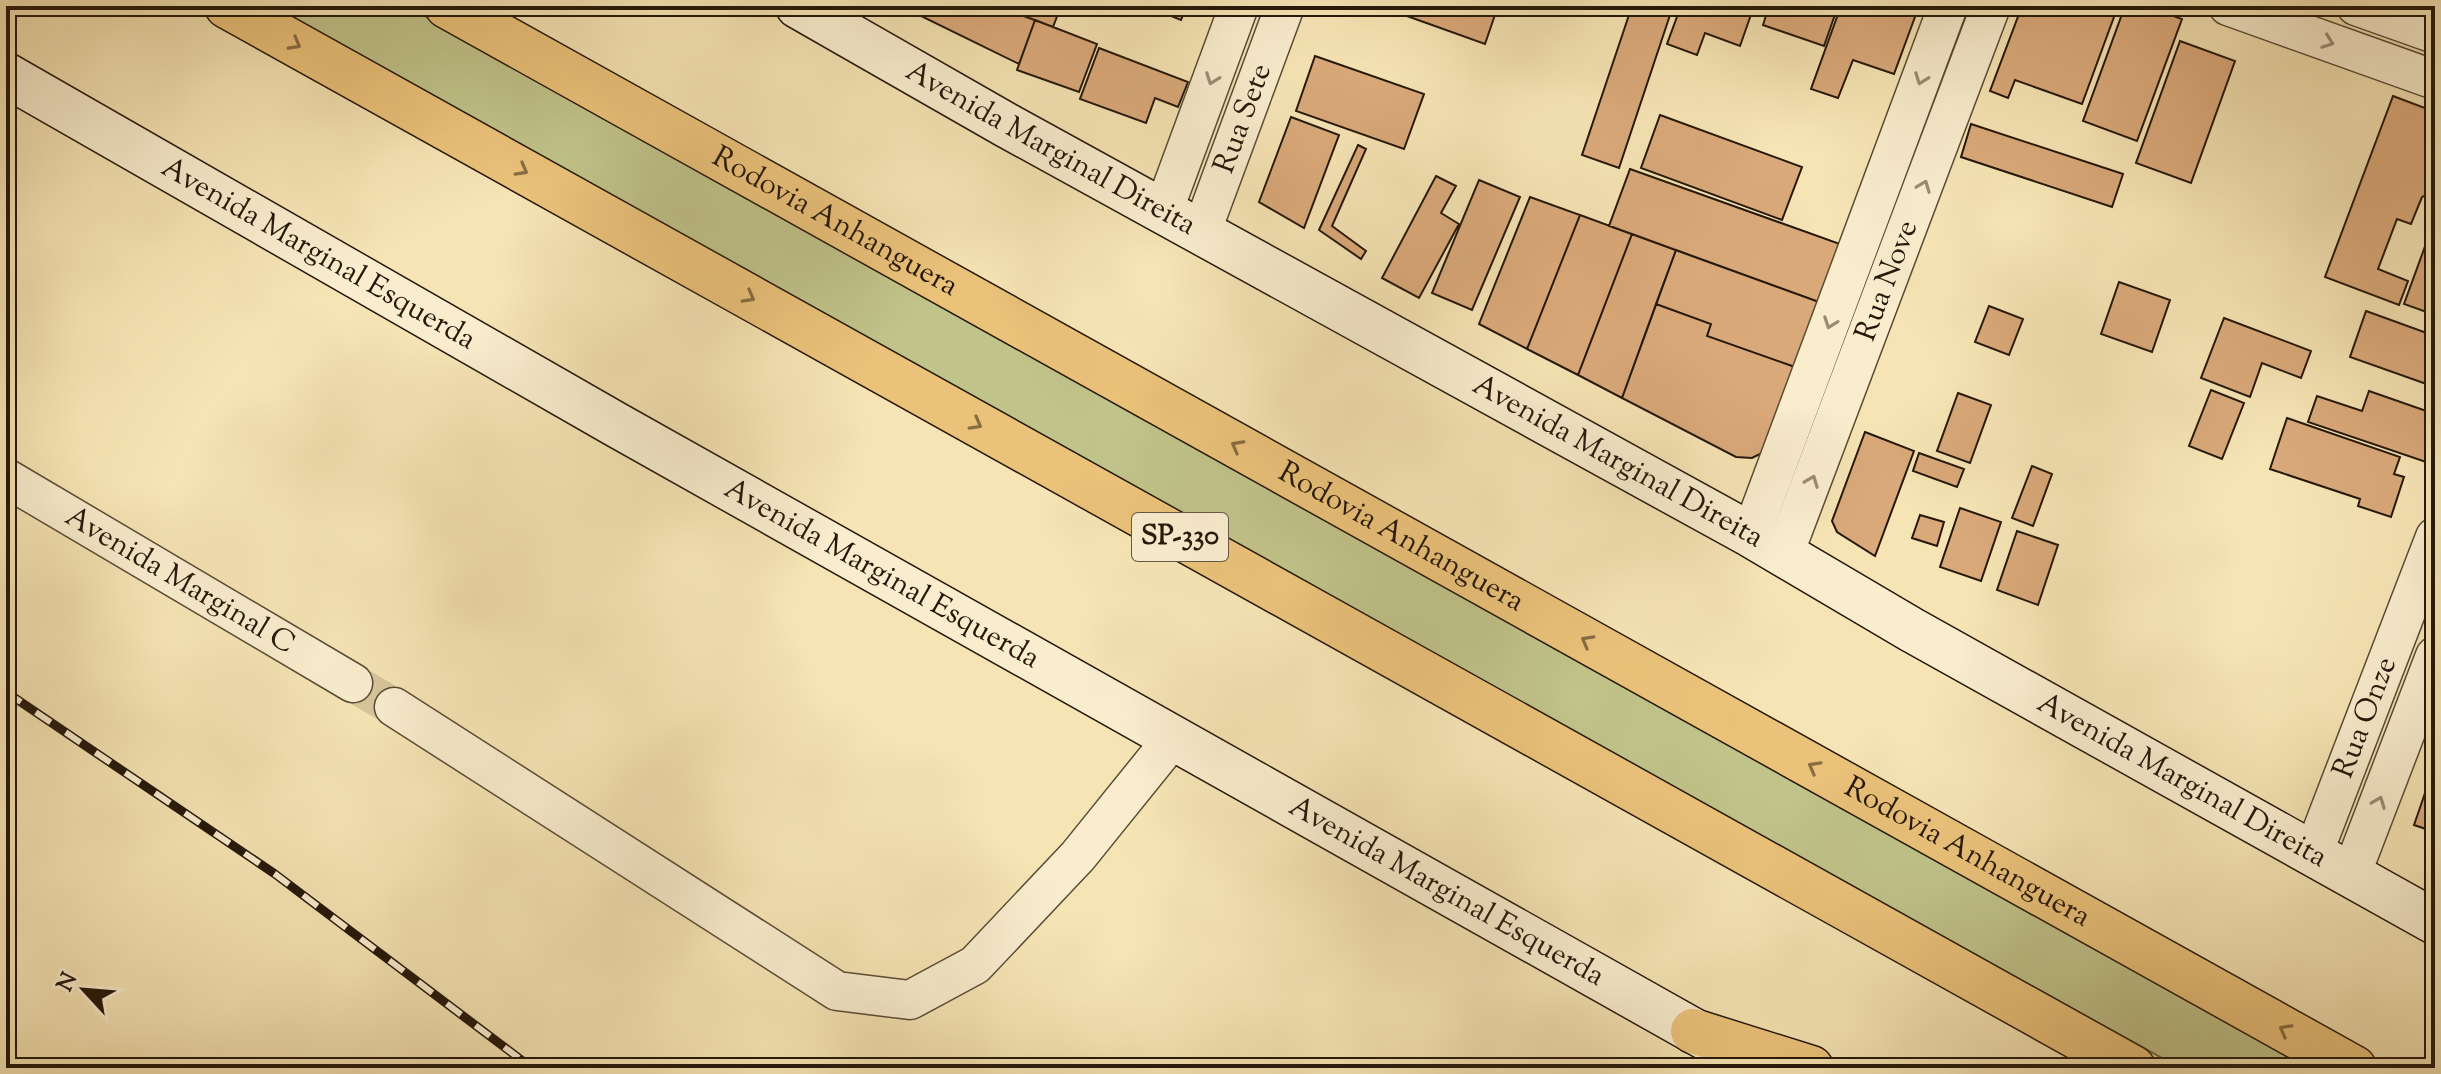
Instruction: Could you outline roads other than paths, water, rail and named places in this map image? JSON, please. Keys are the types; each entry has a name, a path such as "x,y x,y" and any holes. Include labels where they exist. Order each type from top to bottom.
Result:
{"highway":[{"name":"SP-330","path":"227,6 2133,1068"},
{"name":"Rodovia Anhanguera","path":"447,6 2354,1068"},
{"path":"1693,1031 1811,1068"}],"main road":[{"name":"Avenida Marginal Direita","path":"798,6 1163,212 1767,545 1912,630 2435,922"},
{"name":"Avenida Marginal Esquerda","path":"6,75 615,424 1759,1068"}],"street":[{"name":"Rua Sete","path":"1163,212 1239,6"},
{"name":"Rua Nove","path":"1767,545 1948,6"},
{"name":"Rua Nove","path":"1767,545 1991,6"},
{"path":"2228,6 2435,80"},
{"path":"2356,6 2435,34"},
{"name":"Rua Sete","path":"1201,233 1280,8"},
{"name":"Avenida Marginal C","path":"6,478 353,683"},
{"name":"Rua Onze","path":"2313,854 2435,537"},
{"name":"Rua Onze","path":"2351,875 2435,656"},
{"path":"394,707 837,991 910,1000 975,965 1078,856 1174,737"}],"tunnel":[{"path":"353,683 394,707"}],"railway":[{"path":"6,692 275,874 532,1068"}]}
